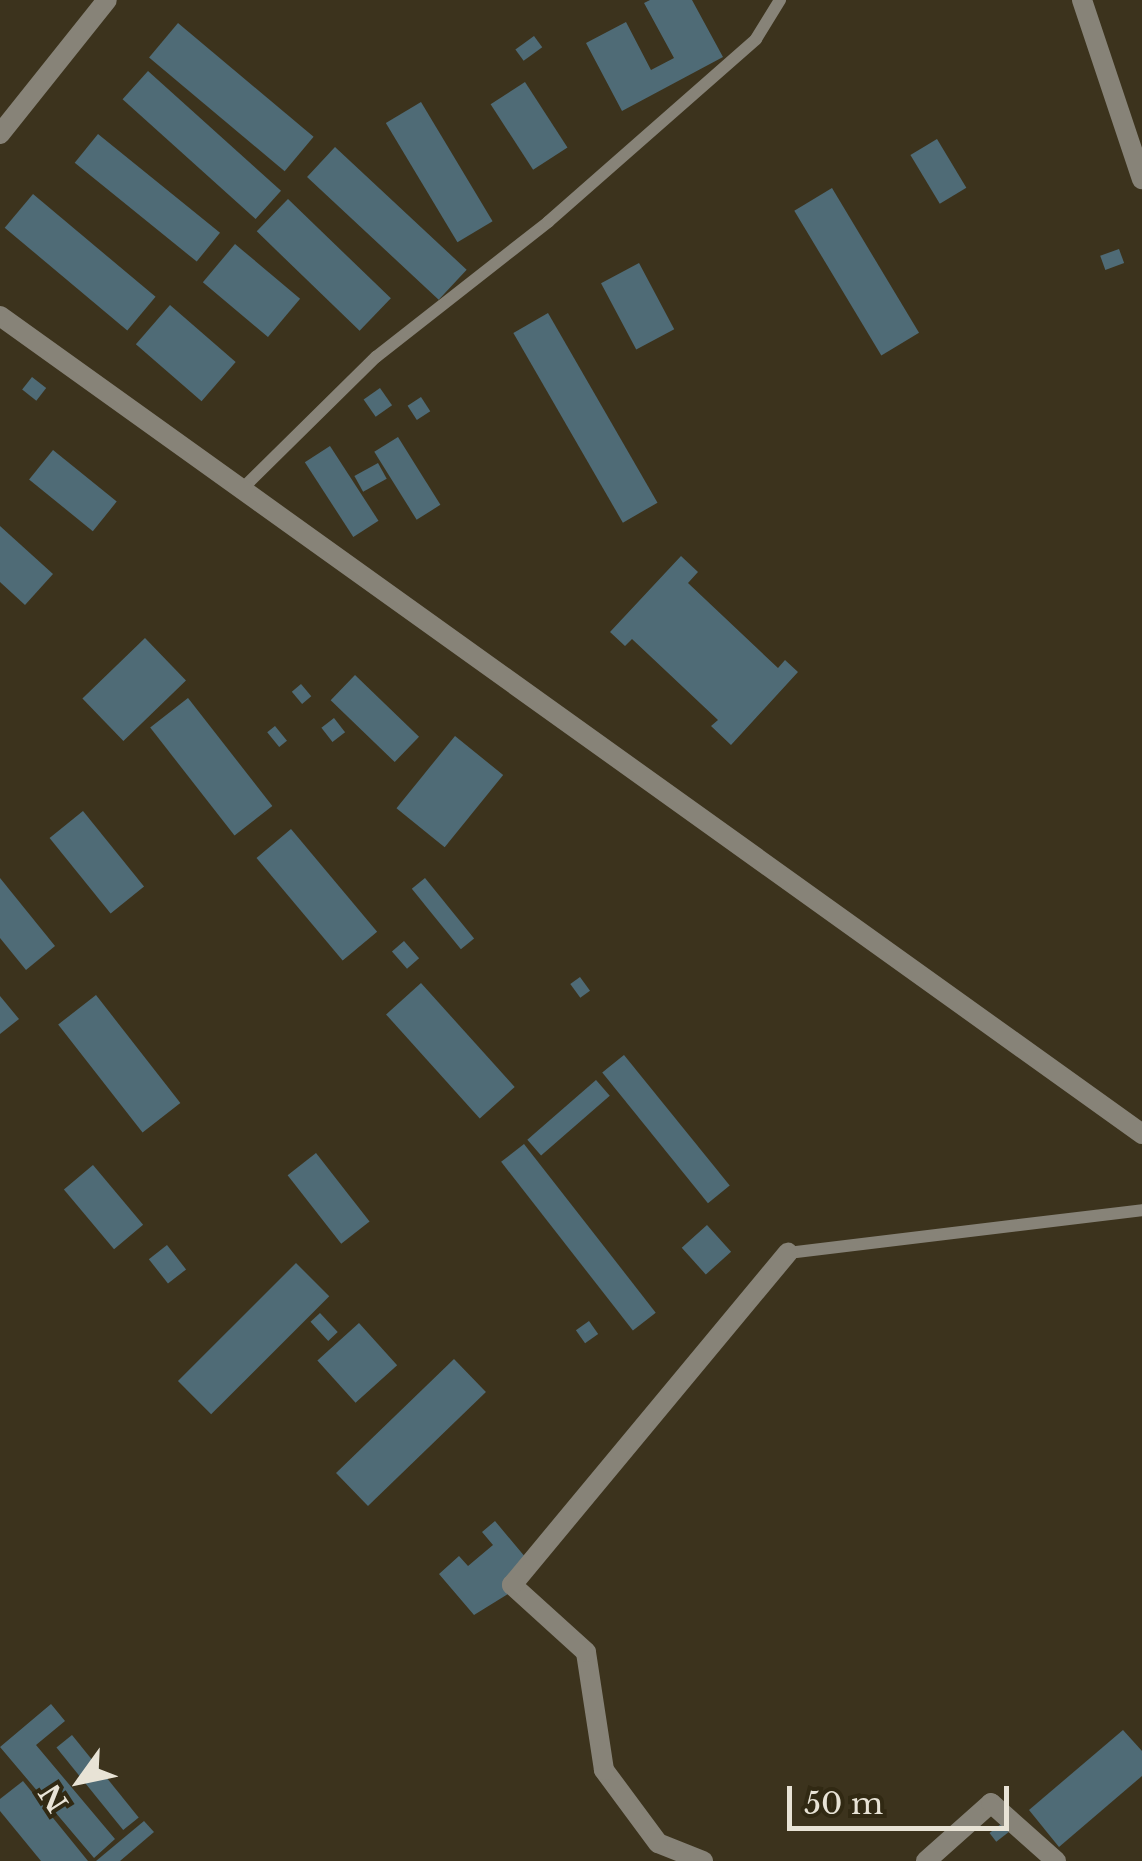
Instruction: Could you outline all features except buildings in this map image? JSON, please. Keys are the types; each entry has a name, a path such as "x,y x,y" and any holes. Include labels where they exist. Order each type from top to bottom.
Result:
{"street":[{"path":"0,134 107,0"},
{"path":"1082,0 1142,178"},
{"path":"0,316 1142,1134"},
{"path":"704,1861 658,1843 604,1770 586,1652 512,1585 788,1253"},
{"path":"926,1861 992,1803 1056,1861"}],"lane":[{"path":"242,490 376,357 548,222 756,40 780,0"},
{"path":"788,1253 1142,1210"}]}
